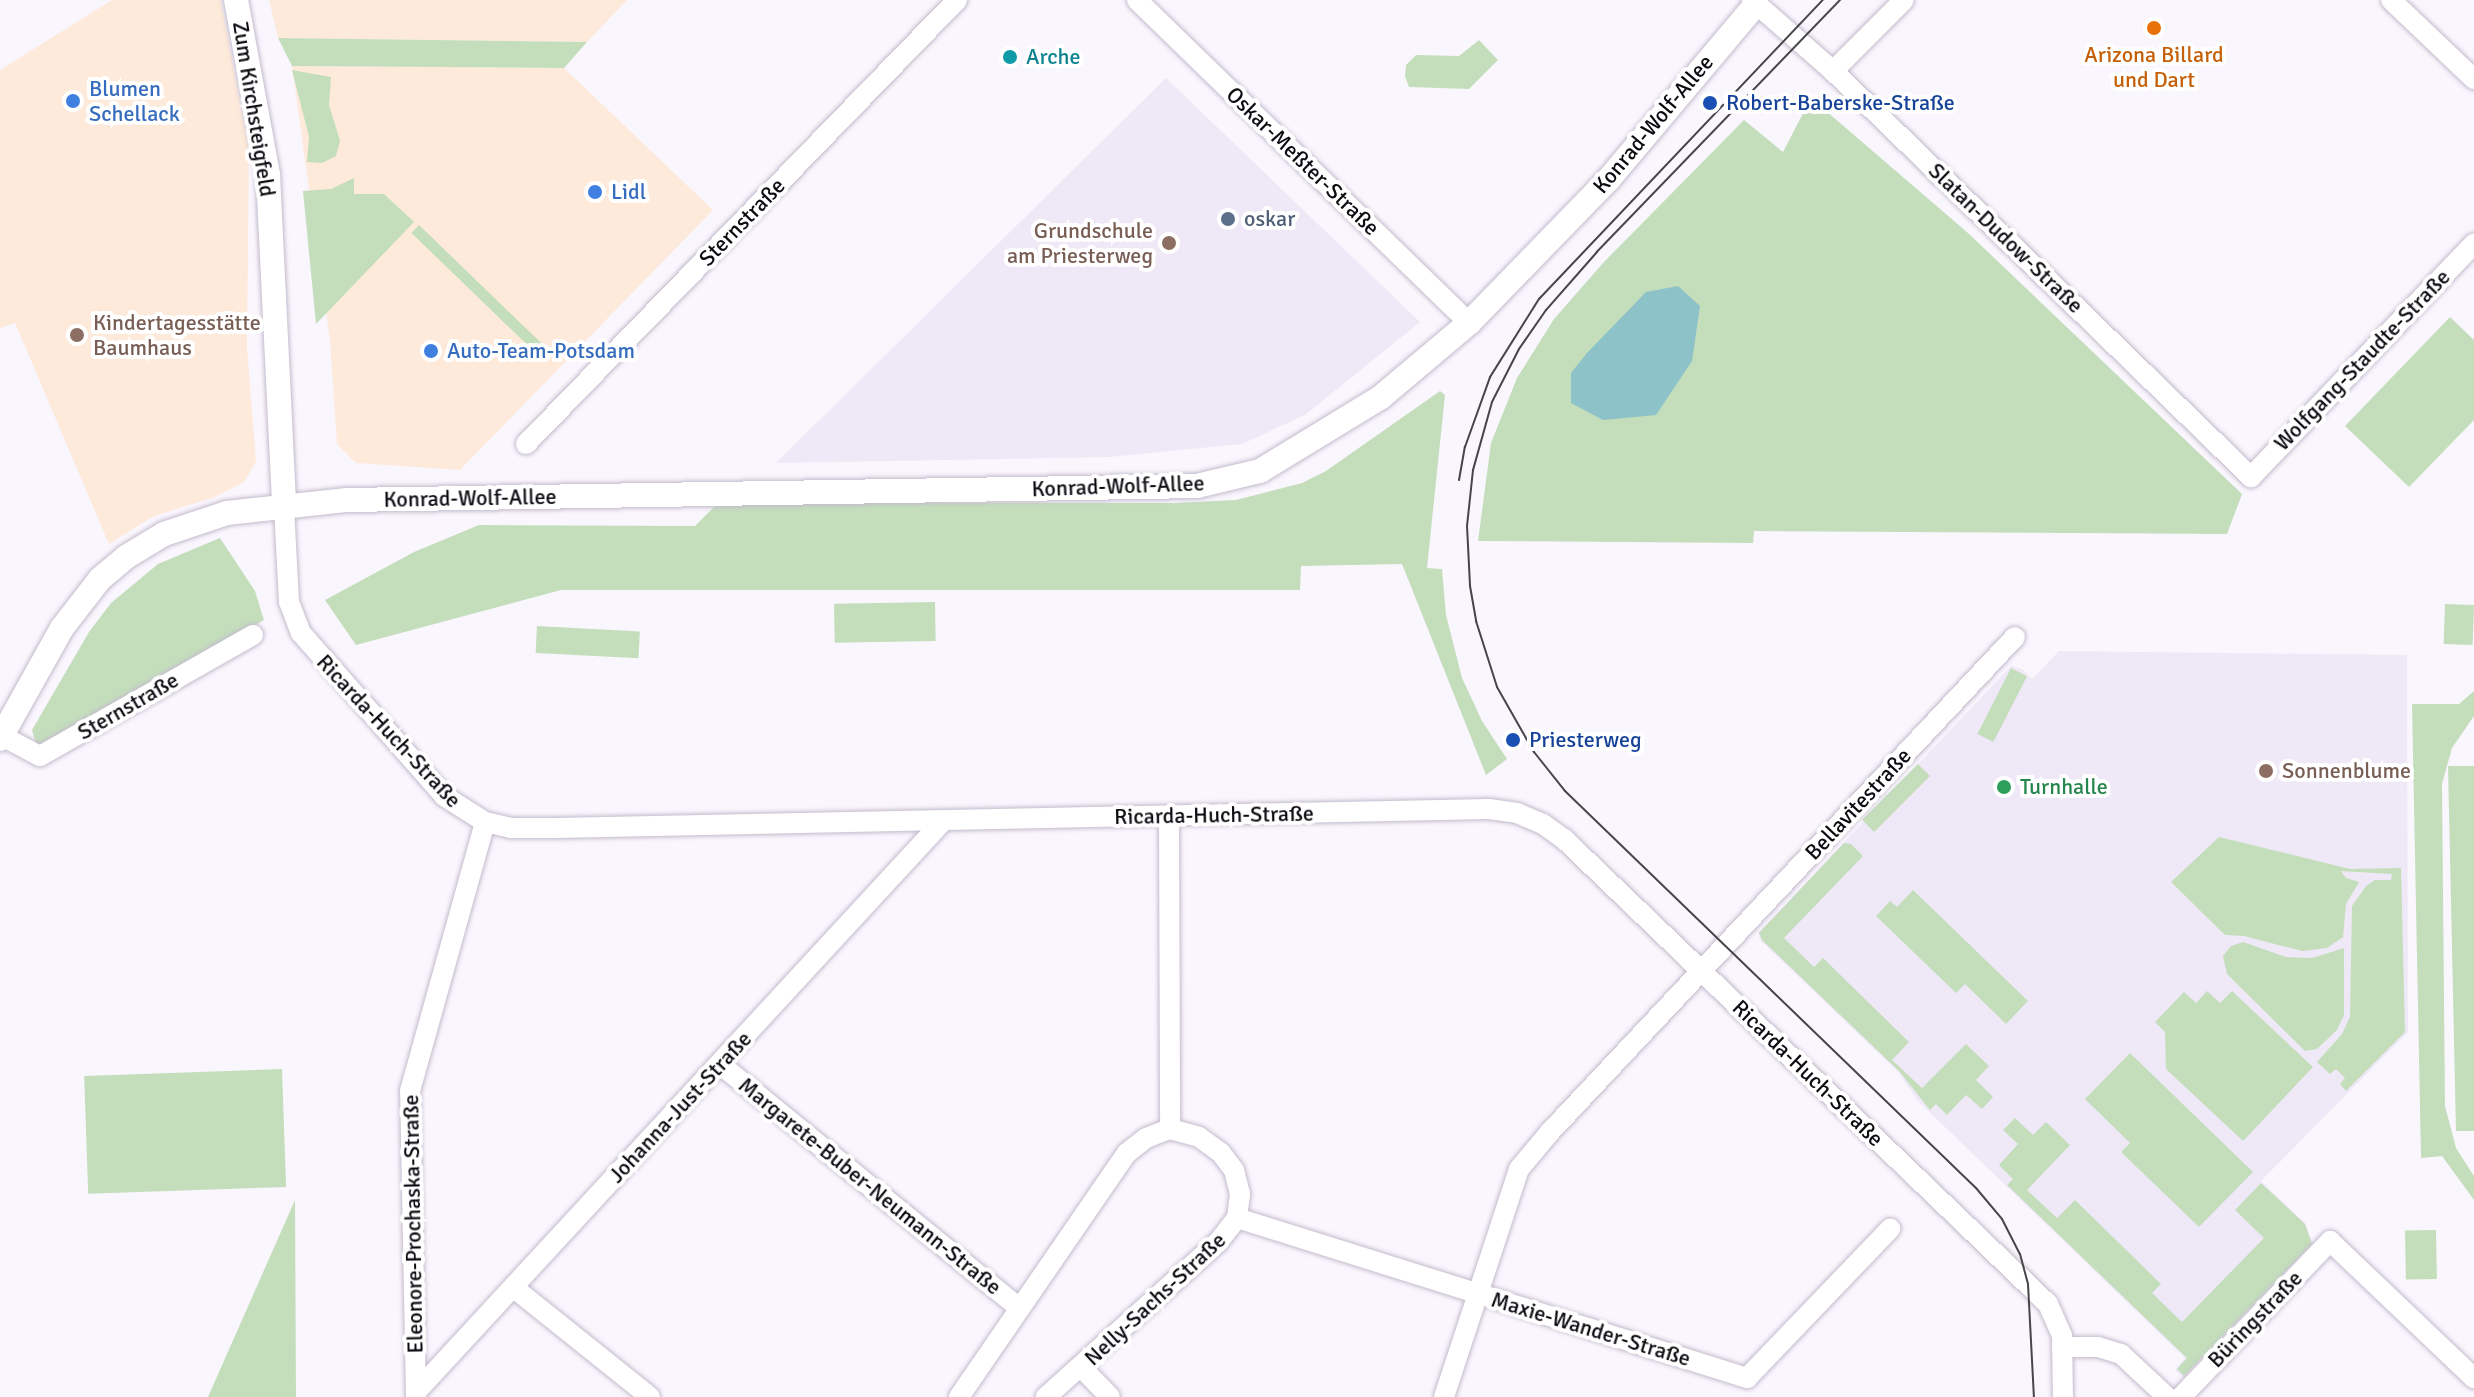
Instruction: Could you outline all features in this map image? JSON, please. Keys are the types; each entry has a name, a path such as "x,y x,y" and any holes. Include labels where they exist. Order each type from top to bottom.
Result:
{"street":[{"name":"Zum Kirchsteigfeld","path":"236,0 268,175 284,507"},
{"name":"Sternstraße","path":"526,444 957,0"},
{"name":"Oskar-Meßter-Straße","path":"1137,0 1469,323"},
{"path":"1833,71 1904,0"},
{"path":"2391,0 2474,79"},
{"name":"Konrad-Wolf-Allee","path":"284,507 347,500 1197,486 1226,482 1260,471 1337,427 1393,388 1469,323 1608,180 1755,1"},
{"name":"Slatan-Dudow-Straße","path":"1755,1 1833,71 2251,477"},
{"name":"Wolfgang-Staudte-Straße","path":"2251,477 2474,244"},
{"name":"Sternstraße","path":"253,635 40,756 1,738 62,628 89,592 126,557 164,534 227,513 284,507"},
{"name":"Ricarda-Huch-Straße","path":"284,507 289,602 301,633 444,796 485,822 510,828 556,828 1489,809 1517,813 1543,824 1564,839 2048,1304 2060,1326 2063,1397"},
{"name":"Bellavitestraße","path":"1444,1397 1519,1169 2015,637"},
{"path":"959,1397 1127,1153 1146,1138 1170,1129 1169,816"},
{"name":"Johanna-Just-Straße","path":"416,1394 943,821"},
{"name":"Eleonore-Prochaska-Straße","path":"416,1394 410,1091 485,822"},
{"name":"Margarete-Buber-Neumann-Straße","path":"720,1064 1019,1308"},
{"name":"Nelly-Sachs-Straße","path":"1046,1397 1082,1368 1218,1242 1237,1218 1240,1194 1234,1170 1221,1153 1199,1137 1170,1129"},
{"name":"Maxie-Wander-Straße","path":"1237,1218 1476,1293 1747,1388 1890,1229"},
{"name":"Büringstraße","path":"2181,1397 2330,1241 2474,1378"},
{"path":"514,1288 650,1397"},
{"path":"2062,1347 2098,1347 2121,1354 2167,1397"},
{"path":"1082,1368 1110,1397"}],"shaded area":[{"path":"112,0 221,0 249,149 247,347 256,462 244,482 215,497 154,516 109,544 15,323 0,328 0,70"},
{"path":"269,0 627,0 587,42 278,38"},
{"path":"292,66 564,68 713,210 460,470 356,463 337,444 330,341"},
{"name":"Grundschule am Priesterweg","path":"1166,78 1420,322 1305,415 1242,444 1109,457 776,463"},
{"path":"2059,651 2407,655 2408,1032 2261,1181 2305,1223 2313,1244 2184,1378 2175,1370 2185,1358 1918,1101 1898,1072 1761,941 1758,933 2011,666 2022,669 2032,679"}],"green space":[{"path":"278,38 587,42 564,68 292,66"},
{"path":"1479,40 1498,60 1469,89 1409,87 1405,76 1406,65 1416,55 1459,56"},
{"path":"292,70 331,77 329,105 340,141 336,156 322,163 307,162 309,137"},
{"path":"1811,98 1968,233 2242,494 2227,534 1754,531 1753,543 1478,541 1491,443 1517,378 1554,319 1603,263 1744,120 1783,152"},
{"path":"354,178 354,194 384,194 414,222 316,324 303,191 331,189"},
{"path":"419,225 551,352 543,360 411,233"},
{"path":"2450,317 2474,340 2474,420 2409,487 2345,426"},
{"path":"1440,391 1445,395 1427,568 1442,569 1446,615 1462,678 1482,721 1507,759 1486,775 1402,564 1301,566 1300,590 561,590 356,645 325,600 414,552 479,525 695,526 719,502 1175,503 1236,500 1302,483 1326,471"},
{"path":"220,538 255,591 264,620 41,748 36,744 32,730 89,632 111,603 158,564"},
{"path":"935,602 936,641 835,643 834,604"},
{"path":"2445,604 2474,605 2473,645 2444,644"},
{"path":"537,626 640,631 638,658 536,653"},
{"path":"2011,668 2027,676 1993,742 1977,734"},
{"path":"2474,691 2474,716 2452,748 2442,784 2445,1106 2456,1148 2474,1176 2474,1200 2442,1156 2421,1158 2412,704 2459,704"},
{"path":"1918,764 1930,776 1874,832 1862,820"},
{"path":"2448,766 2474,766 2474,1131 2456,1131"},
{"path":"2219,837 2350,869 2401,868 2405,1032 2346,1091 2340,1084 2345,1078 2336,1069 2330,1074 2317,1062 2342,1034 2350,1017 2352,906 2366,886 2375,880 2391,880 2392,874 2341,871 2346,878 2359,882 2346,904 2343,937 2327,948 2302,951 2244,936 2225,935 2171,882"},
{"path":"1844,843 1851,844 1863,856 1784,938 1814,967 1823,958 1909,1042 1892,1060 1922,1088 1966,1044 1989,1066 1976,1080 1993,1097 1982,1109 1966,1095 1947,1115 1936,1104 1930,1110 1899,1071 1762,940 1759,933"},
{"path":"1913,890 2028,1001 2006,1024 1965,984 1956,993 1876,916 1890,901 1897,907"},
{"path":"2243,942 2286,957 2312,958 2344,948 2344,1015 2337,1030 2317,1049 2305,1051 2227,974 2223,956 2231,946"},
{"path":"2207,991 2220,1003 2232,991 2313,1067 2243,1141 2166,1069 2165,1032 2155,1022 2184,992 2196,1003"},
{"path":"2130,1053 2253,1172 2199,1227 2121,1152 2130,1143 2085,1099"},
{"path":"282,1069 286,1187 88,1194 84,1076"},
{"path":"2015,1118 2033,1135 2046,1122 2070,1145 2027,1190 2057,1218 2075,1200 2161,1284 2152,1293 2182,1322 2264,1238 2235,1210 2261,1183 2305,1224 2312,1244 2184,1376 2177,1369 2187,1358 2007,1185 2013,1179 1999,1165 2018,1144 2003,1130"},
{"path":"295,1200 296,1397 208,1397"},
{"path":"2436,1230 2437,1279 2406,1280 2405,1231"}],"water":[{"path":"1678,286 1700,306 1692,361 1656,415 1603,420 1571,403 1571,373 1587,353 1646,292"}],"tram line":[{"path":"1459,480 1465,447 1490,377 1539,299 1823,0"},
{"path":"1840,0 1597,252 1546,310 1519,349 1492,402 1473,470 1467,526 1470,586 1476,621 1497,687 1534,752 1565,791 1976,1188 2002,1219 2020,1254 2028,1284 2034,1397"}],"place":[{"name":"Arizona Billard und Dart","path":"2154,28"},
{"name":"Arche","path":"1010,57"},
{"name":"Blumen Schellack","path":"73,101"},
{"name":"Robert-Baberske-Straße","path":"1710,103"},
{"name":"Lidl","path":"595,192"},
{"name":"oskar","path":"1228,219"},
{"name":"Grundschule am Priesterweg","path":"1169,243"},
{"name":"Kindertagesstätte Baumhaus","path":"77,335"},
{"name":"Auto-Team-Potsdam","path":"431,351"},
{"name":"Priesterweg","path":"1513,740"},
{"name":"Sonnenblume","path":"2266,771"},
{"name":"Turnhalle","path":"2004,787"}]}
